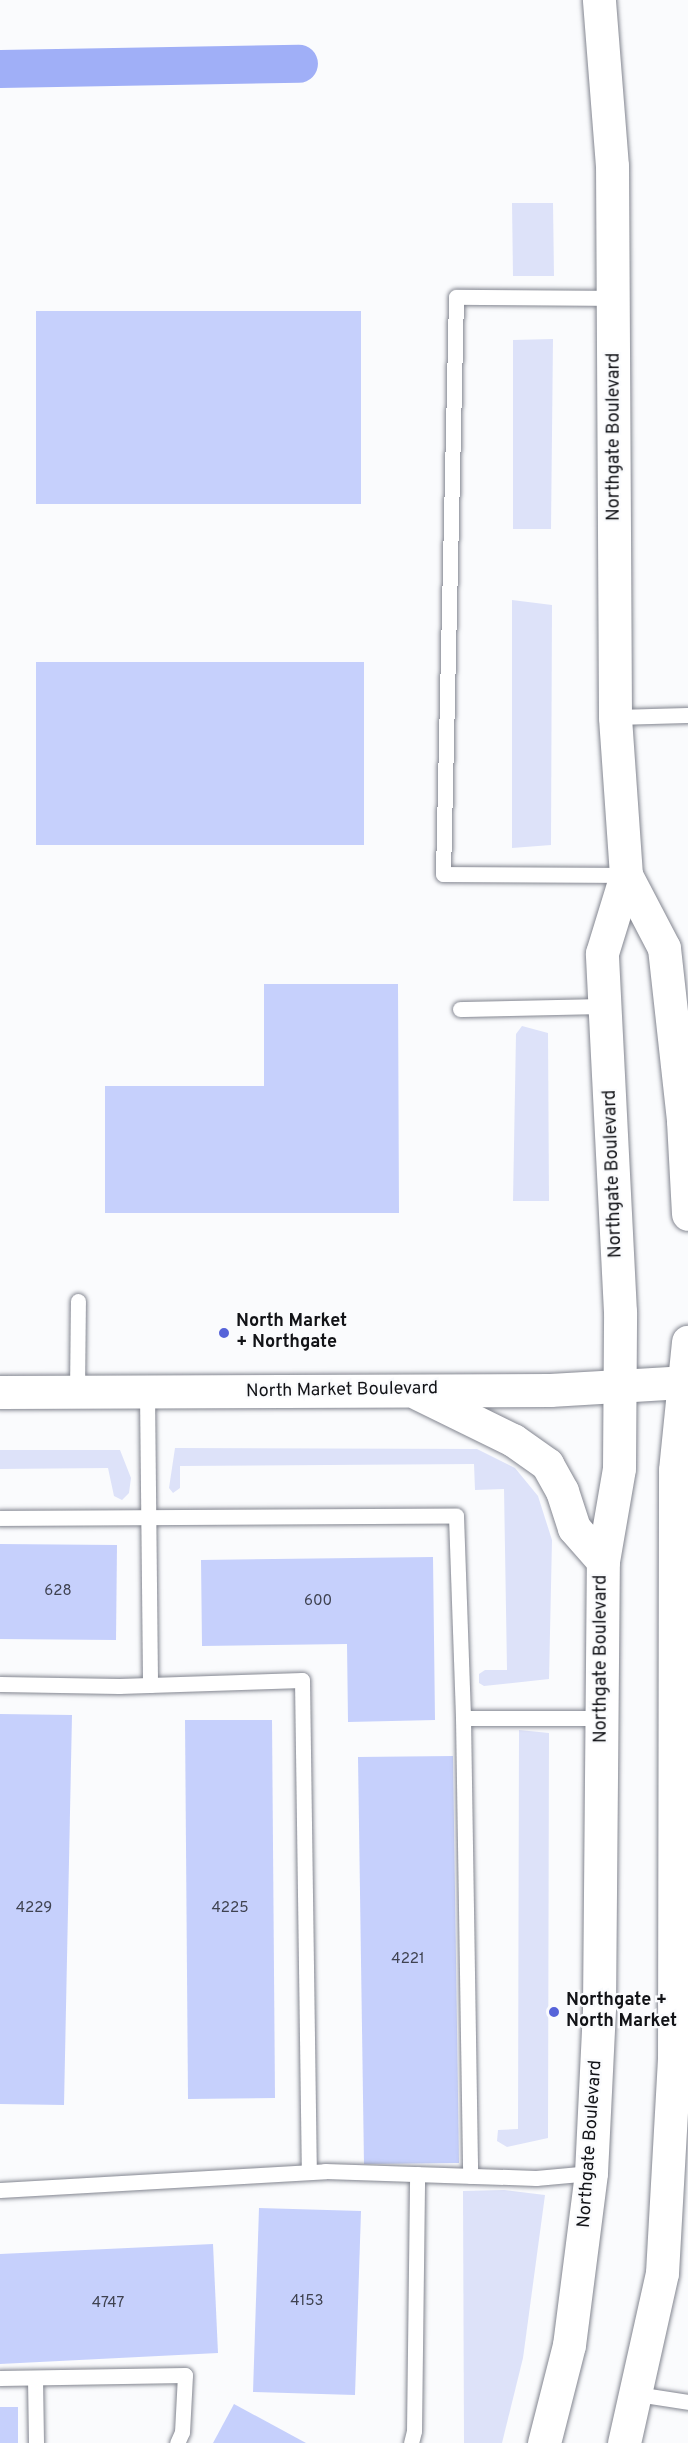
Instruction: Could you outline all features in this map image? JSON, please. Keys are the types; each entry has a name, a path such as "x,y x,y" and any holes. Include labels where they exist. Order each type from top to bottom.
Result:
{"main road":[{"name":"Northgate Boulevard","path":"544,2443 569,2344 591,2173 599,2007 603,1561 619,1468 620,1312 607,1006 602,953 626,875 615,717 615,298 610,105 598,0"},
{"name":"Northgate Boulevard","path":"626,875 663,948 683,1121 688,1214"},
{"path":"624,2443 637,2394 662,2273 674,2058 675,1470 688,1342"},
{"name":"North Market Boulevard","path":"0,1392 411,1391 619,1387 683,1382"},
{"path":"411,1391 513,1440 547,1464 562,1491 574,1528 603,1561"}],"lane":[{"path":"615,298 456,297 443,874 626,875"},
{"path":"615,717 688,715"},
{"path":"460,1009 607,1006"},
{"path":"77,1392 78,1301"},
{"path":"147,1393 150,1685"},
{"path":"0,1518 456,1516 463,1718 470,2176"},
{"path":"0,1684 150,1685 302,1680 309,2172"},
{"path":"463,1718 603,1718"},
{"path":"0,2190 309,2172 552,2178 591,2173"},
{"path":"411,2443 414,2430 417,2174"},
{"path":"0,2378 185,2375 182,2432 177,2443"},
{"path":"35,2378 36,2443"},
{"path":"637,2394 688,2402"}],"shaded area":[{"path":"512,203 553,203 554,276 513,276"},
{"path":"553,339 551,529 513,529 513,340"},
{"path":"512,600 552,605 551,845 512,848"},
{"path":"522,1026 548,1033 549,1201 513,1201 516,1034"},
{"path":"175,1448 477,1449 515,1468 538,1496 552,1540 549,1679 484,1686 479,1683 479,1674 485,1670 507,1670 504,1489 475,1490 474,1464 180,1466 180,1488 173,1493 169,1488"},
{"path":"0,1450 120,1450 131,1478 129,1493 122,1500 114,1496 108,1468 0,1469"},
{"path":"519,1730 549,1733 548,2138 507,2147 497,2141 498,2130 518,2129"},
{"path":"504,2190 545,2195 523,2358 502,2443 464,2443 463,2191"}],"building":[{"path":"36,311 361,311 361,504 36,504"},
{"path":"36,662 364,662 364,845 36,845"},
{"path":"264,984 398,984 399,1213 105,1213 105,1086 264,1086"},
{"path":"0,1544 117,1545 116,1640 0,1639"},
{"path":"433,1557 435,1720 348,1722 347,1644 202,1646 201,1560"},
{"path":"0,1714 72,1715 64,2105 0,2104"},
{"path":"185,1720 272,1720 275,2098 188,2099"},
{"path":"453,1756 459,2163 364,2164 358,1757"},
{"path":"259,2208 361,2211 355,2395 253,2392"},
{"path":"213,2244 218,2353 0,2364 0,2254"},
{"path":"234,2404 306,2443 213,2443"},
{"path":"0,2407 18,2407 18,2443 0,2443"}],"waterway":[{"path":"0,69 299,64"}],"place":[{"name":"North Market + Northgate","path":"224,1333"},
{"name":"Northgate + North Market","path":"554,2012"}]}
